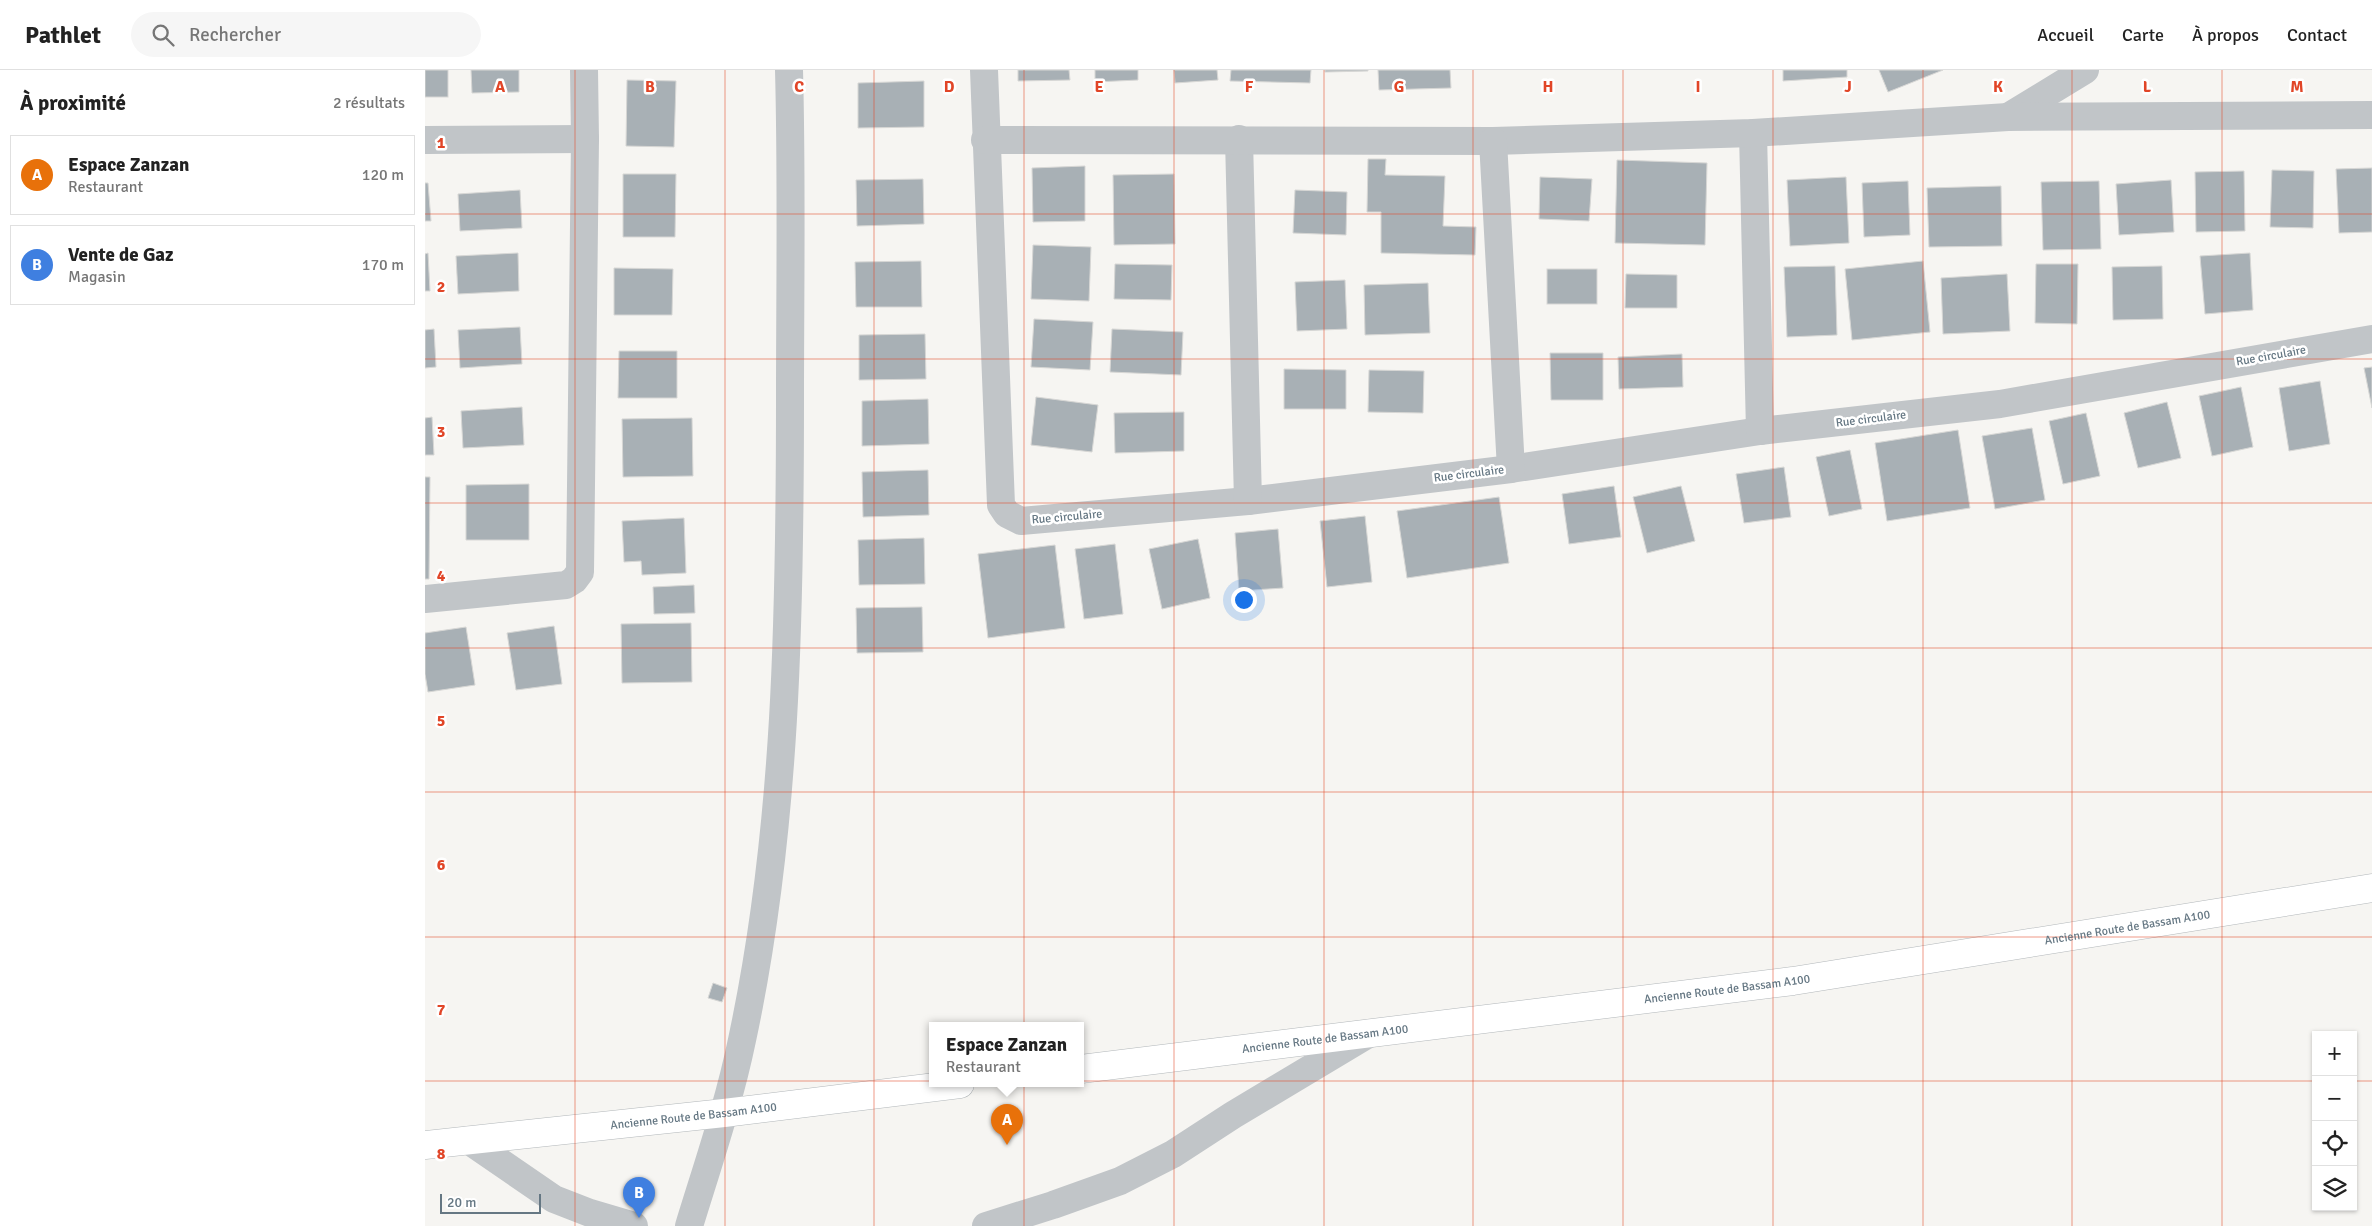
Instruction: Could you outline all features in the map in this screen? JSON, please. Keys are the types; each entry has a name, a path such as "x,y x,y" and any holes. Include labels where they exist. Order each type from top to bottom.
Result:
{"main road":[{"name":"Ancienne Route de Bassam A100","path":"1084,1069 1793,981 2372,888"},
{"name":"Ancienne Route de Bassam A100","path":"425,1145 724,1113 936,1087"}],"street":[{"path":"425,599 565,585 574,580 579,572 585,139 584,70"},
{"path":"689,1226 724,1113 742,1040 772,860 779,789 790,486 789,70"},
{"name":"Rue circulaire","path":"984,70 985,140 1001,505 1007,514 1021,521 1248,500 1511,468 1760,431 2000,404 2372,338"},
{"path":"2008,117 2085,70"},
{"path":"985,140 1493,141 1753,133 2008,117 2372,115"},
{"path":"1753,133 1760,431"},
{"path":"425,140 585,139"},
{"path":"1239,139 1248,500"},
{"path":"1493,141 1511,468"},
{"path":"986,1226 1120,1181 1173,1154 1233,1114 1370,1033"},
{"path":"468,1140 553,1199 590,1213 634,1226"}],"building":[{"path":"425,70 448,70 448,97 425,97"},
{"path":"471,70 519,70 519,92 472,93"},
{"path":"1018,70 1069,70 1070,80 1018,81"},
{"path":"1095,70 1138,70 1138,80 1095,82"},
{"path":"1174,70 1217,70 1218,80 1175,83"},
{"path":"1231,70 1311,70 1310,83 1230,81"},
{"path":"1325,70 1368,70 1368,71 1325,72"},
{"path":"1378,70 1450,70 1451,88 1379,90"},
{"path":"1783,70 1847,70 1847,77 1783,81"},
{"path":"1879,70 1943,70 1888,92"},
{"path":"627,80 676,81 674,147 626,146"},
{"path":"924,81 924,127 858,128 858,83"},
{"path":"1368,159 1386,159 1385,175 1445,176 1443,226 1476,227 1475,255 1381,253 1381,212 1367,212"},
{"path":"1617,160 1707,163 1705,245 1615,243"},
{"path":"1085,166 1085,221 1033,222 1032,168"},
{"path":"2372,168 2372,232 2339,233 2336,169"},
{"path":"2272,170 2314,171 2313,228 2270,227"},
{"path":"2244,171 2245,231 2196,232 2195,172"},
{"path":"623,174 676,174 675,237 623,237"},
{"path":"1174,174 1175,244 1114,245 1113,175"},
{"path":"1540,177 1592,179 1589,221 1539,219"},
{"path":"1846,177 1849,243 1790,246 1787,180"},
{"path":"923,179 924,224 857,226 856,180"},
{"path":"2171,180 2174,232 2119,235 2116,184"},
{"path":"1908,181 1910,235 1864,237 1862,183"},
{"path":"2099,181 2101,249 2043,250 2041,182"},
{"path":"425,183 428,183 431,221 425,221"},
{"path":"2001,186 2002,246 1929,247 1927,188"},
{"path":"520,190 522,228 460,231 458,194"},
{"path":"1295,190 1347,192 1346,235 1293,233"},
{"path":"1033,245 1091,247 1089,301 1031,299"},
{"path":"428,253 430,291 425,291 425,254"},
{"path":"518,253 519,291 458,294 456,256"},
{"path":"2250,253 2253,310 2205,314 2200,256"},
{"path":"921,261 922,307 856,307 855,262"},
{"path":"1923,261 1930,332 1852,340 1845,269"},
{"path":"1115,264 1172,265 1171,300 1114,299"},
{"path":"2036,264 2078,264 2077,324 2035,323"},
{"path":"1835,266 1837,335 1787,337 1784,267"},
{"path":"2162,266 2163,319 2113,320 2112,267"},
{"path":"614,268 673,269 672,315 614,315"},
{"path":"1547,269 1597,269 1597,304 1547,304"},
{"path":"1626,274 1677,275 1677,308 1625,308"},
{"path":"2007,274 2010,331 1943,334 1941,278"},
{"path":"1345,280 1347,329 1297,331 1295,282"},
{"path":"1428,283 1430,333 1365,335 1364,285"},
{"path":"1034,319 1093,322 1090,370 1031,367"},
{"path":"520,327 522,364 460,368 458,330"},
{"path":"434,329 436,367 425,368 425,330"},
{"path":"1112,329 1183,332 1181,375 1110,372"},
{"path":"925,334 926,379 859,380 859,335"},
{"path":"619,351 677,351 677,398 618,398"},
{"path":"1550,353 1603,353 1603,400 1551,400"},
{"path":"1682,354 1683,387 1619,389 1618,357"},
{"path":"2372,367 2372,408 2364,368"},
{"path":"1284,369 1346,370 1346,409 1284,409"},
{"path":"1369,370 1424,371 1423,413 1368,412"},
{"path":"2320,381 2330,444 2289,451 2279,388"},
{"path":"2241,387 2253,447 2212,456 2199,396"},
{"path":"1036,397 1098,405 1092,452 1031,445"},
{"path":"928,399 929,444 862,446 862,401"},
{"path":"2167,402 2181,458 2138,468 2124,413"},
{"path":"522,407 524,445 463,448 461,411"},
{"path":"1184,412 1184,451 1115,453 1114,413"},
{"path":"2086,413 2100,476 2063,484 2049,421"},
{"path":"432,417 434,455 425,455 425,418"},
{"path":"692,418 693,476 623,477 622,419"},
{"path":"2032,428 2045,500 1995,509 1982,436"},
{"path":"1958,430 1970,508 1887,521 1875,443"},
{"path":"1850,450 1862,509 1829,516 1816,457"},
{"path":"1784,467 1791,517 1744,523 1736,474"},
{"path":"928,470 929,515 863,517 862,472"},
{"path":"425,477 430,477 429,579 425,579"},
{"path":"529,484 529,540 466,540 466,485"},
{"path":"1614,486 1621,537 1569,544 1562,494"},
{"path":"1681,486 1695,541 1647,553 1633,497"},
{"path":"1499,497 1509,563 1407,578 1397,511"},
{"path":"1365,516 1372,582 1327,587 1320,521"},
{"path":"684,518 686,573 642,575 641,561 624,562 622,521"},
{"path":"1278,529 1283,588 1239,591 1235,533"},
{"path":"924,538 925,584 859,585 858,540"},
{"path":"1198,539 1210,598 1162,609 1149,549"},
{"path":"1115,544 1123,614 1084,619 1075,549"},
{"path":"1055,545 1065,628 988,638 978,554"},
{"path":"694,585 695,613 654,614 653,587"},
{"path":"922,607 923,652 857,653 856,608"},
{"path":"691,623 692,682 622,683 621,624"},
{"path":"554,626 562,684 516,690 507,633"},
{"path":"466,627 475,685 428,692 425,674 425,633"},
{"path":"713,983 727,988 722,1002 708,998"}],"place":[{"name":"Espace Zanzan","path":"1007,1145"},
{"name":"Vente de Gaz","path":"639,1218"}]}
